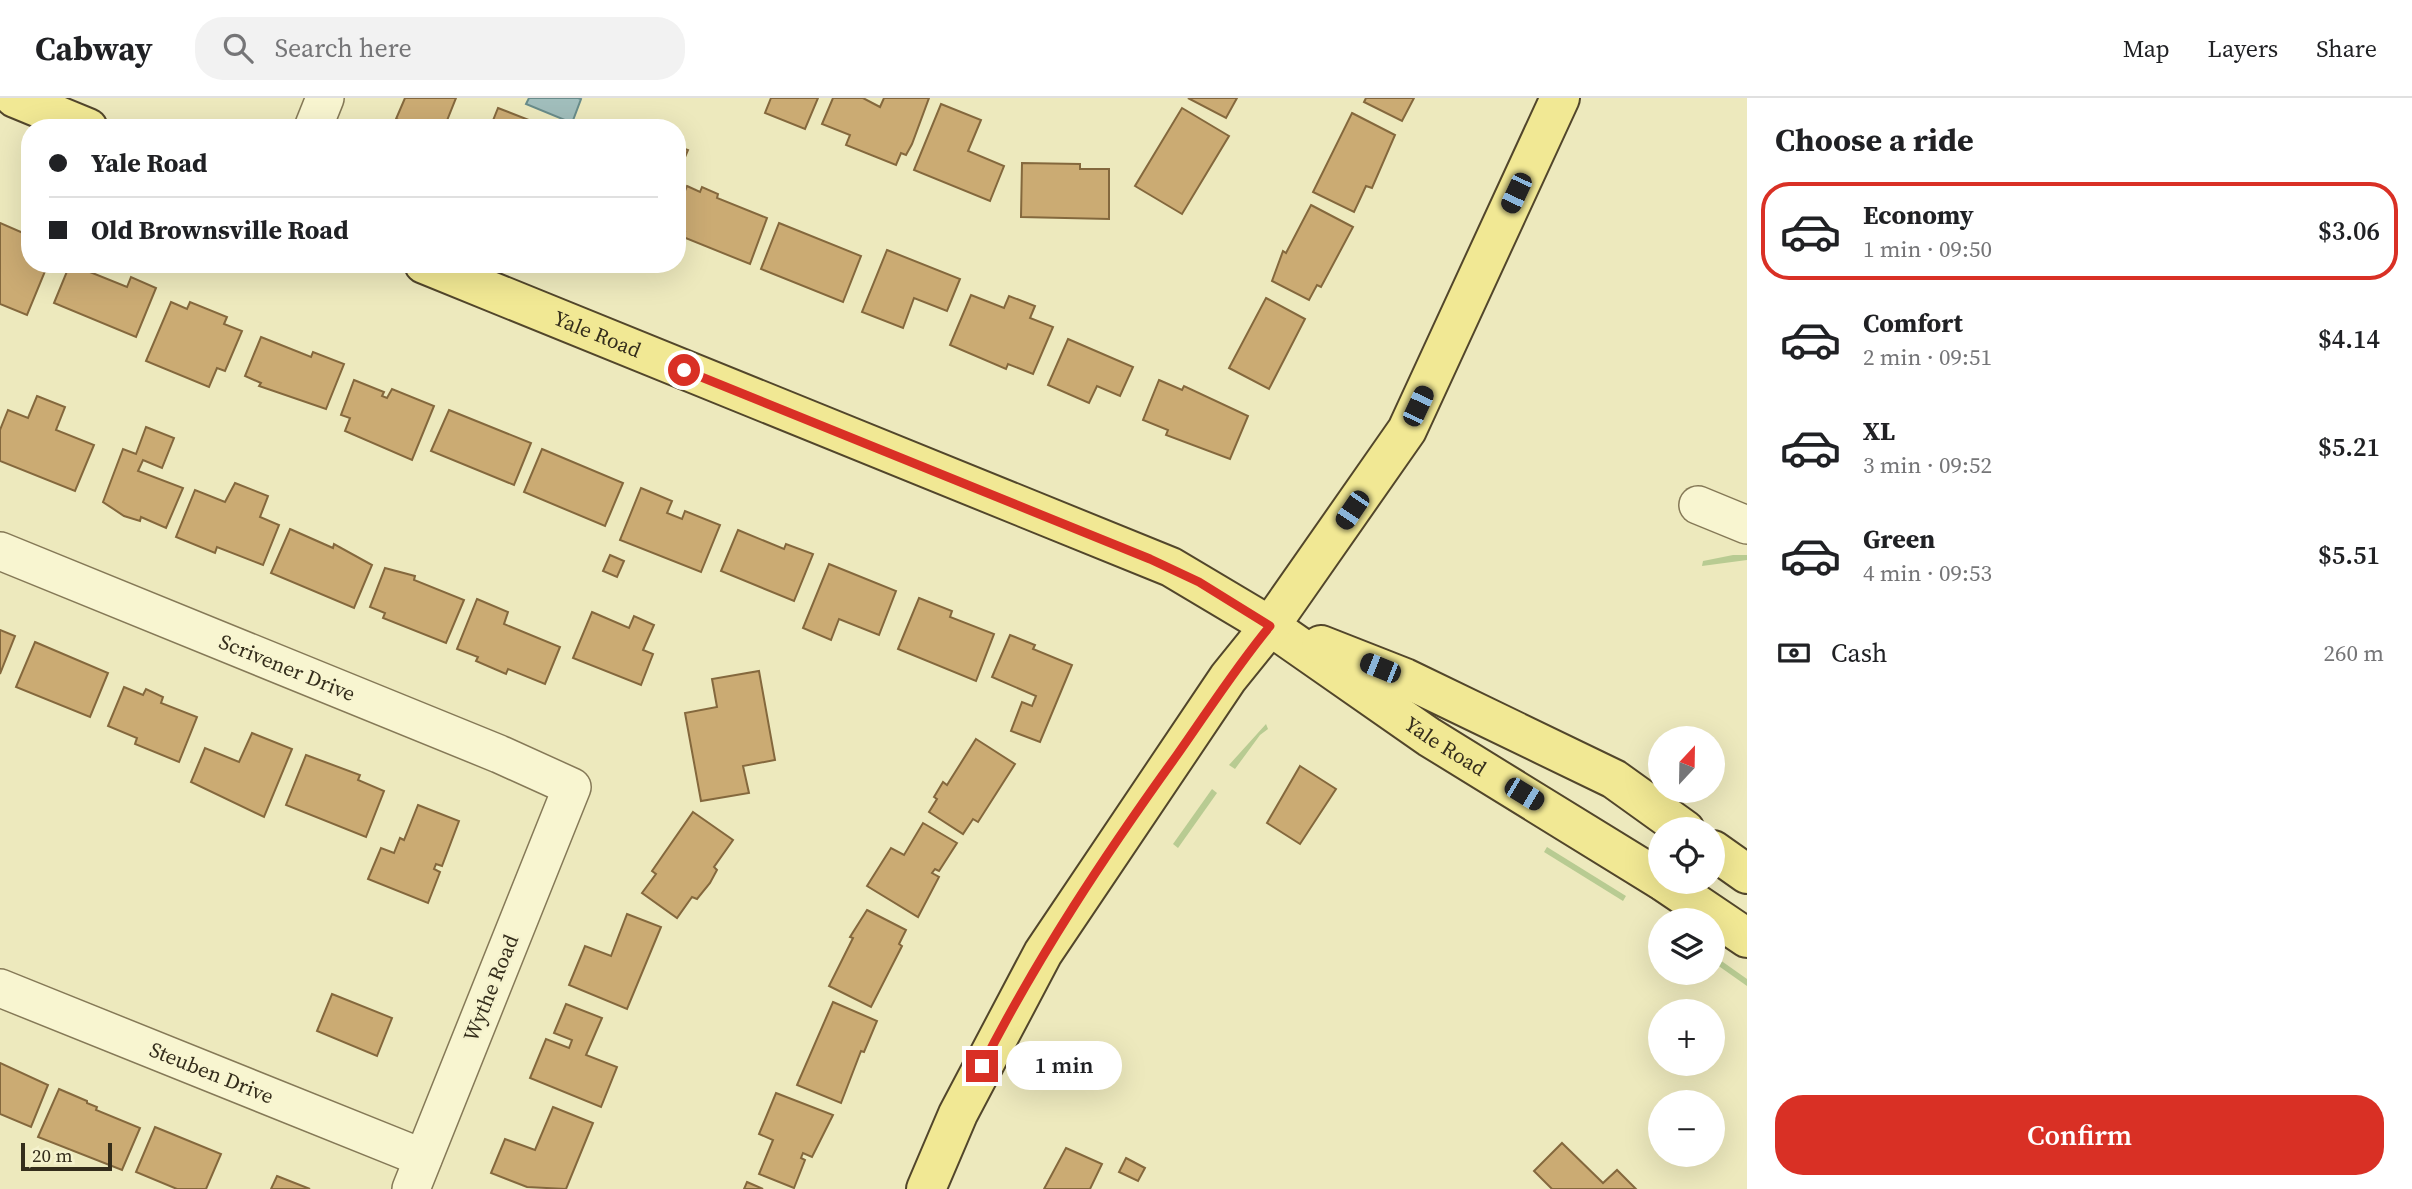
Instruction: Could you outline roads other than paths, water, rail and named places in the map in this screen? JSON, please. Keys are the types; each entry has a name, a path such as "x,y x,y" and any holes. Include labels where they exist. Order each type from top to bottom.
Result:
{"main road":[{"path":"15,98 66,119"},
{"path":"926,1189 958,1114 1042,953 1228,678 1270,626 1407,430 1560,98"},
{"name":"Yale Road","path":"446,273 1027,511 1109,541 1199,582 1270,626 1429,737 1648,872"},
{"name":"Yale Road","path":"1270,626 1405,678 1602,773 1666,817"},
{"path":"1725,858 1747,874"},
{"name":"Yale Road","path":"1681,894 1747,938"}],"street":[{"path":"317,119 325,98"},
{"path":"1698,505 1747,525"},
{"name":"Scrivener Drive","path":"0,551 499,754 572,787"},
{"name":"Wythe Road","path":"417,1174 572,787"},
{"name":"Steuben Drive","path":"0,988 417,1174"}],"water":[{"path":"529,98 581,99 574,119 562,119 526,104"}]}
